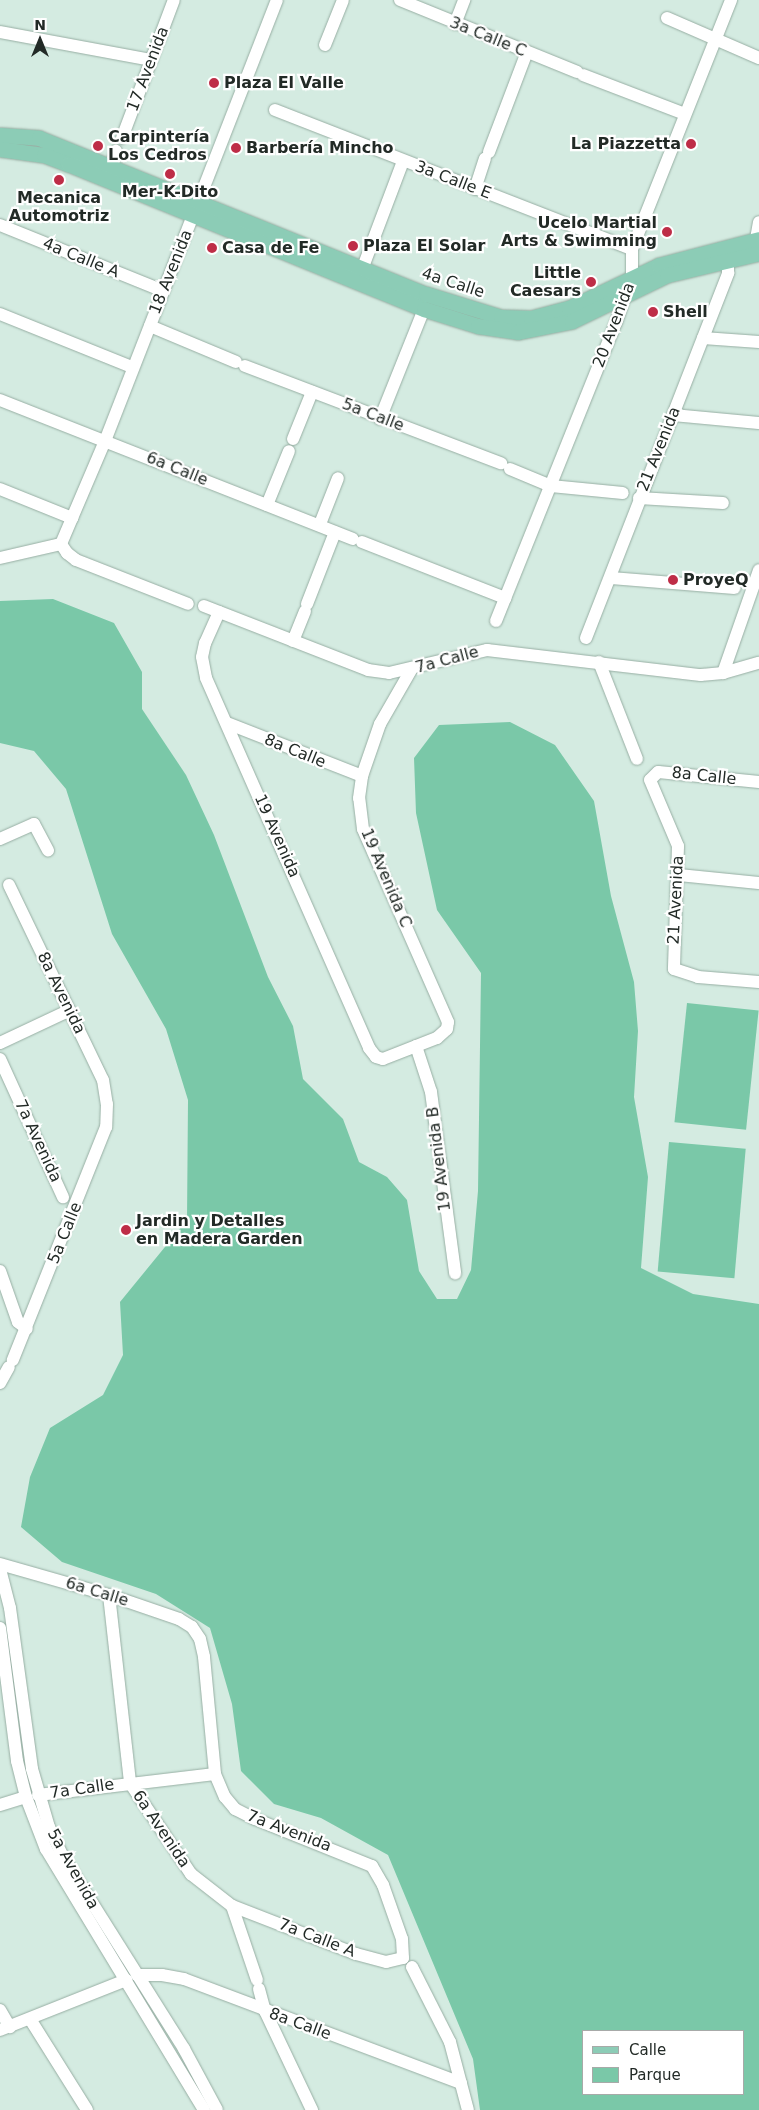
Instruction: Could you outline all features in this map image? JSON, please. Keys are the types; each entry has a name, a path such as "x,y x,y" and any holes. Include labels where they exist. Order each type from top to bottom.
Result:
{"main road":[{"name":"4a Calle","path":"0,135 39,138 110,166 196,209 424,309 478,326 518,332 572,321 668,275 728,259 758,244"},
{"name":"4a Calle","path":"0,149 44,155 363,267 426,294 514,318 569,308 632,276 694,254 758,244"}],"street":[{"name":"17 Avenida","path":"122,138 174,0"},
{"name":"18 Avenida","path":"61,544 105,441 277,0"},
{"path":"325,45 342,0"},
{"name":"3a Calle C","path":"400,0 455,24 685,114"},
{"path":"455,24 464,0"},
{"name":"20 Avenida","path":"496,621 551,486 632,276 632,249 731,0"},
{"path":"667,18 759,58"},
{"path":"0,32 151,60"},
{"path":"475,189 527,52"},
{"name":"3a Calle E","path":"275,110 632,249"},
{"path":"110,166 116,151"},
{"path":"363,267 403,160"},
{"path":"758,244 759,222"},
{"name":"4a Calle A","path":"0,225 163,291"},
{"name":"21 Avenida","path":"586,638 611,578 639,498 728,273 728,259"},
{"path":"380,418 424,309"},
{"path":"0,314 132,368"},
{"name":"5a Calle","path":"150,326 240,364 506,466 551,486 623,493"},
{"path":"703,338 759,342"},
{"path":"267,505 312,392"},
{"name":"6a Calle","path":"0,400 505,598"},
{"path":"673,415 759,423"},
{"path":"320,524 338,478"},
{"path":"0,489 72,518"},
{"path":"639,498 723,503"},
{"path":"293,641 334,532"},
{"path":"0,558 61,544 76,560 188,604"},
{"path":"724,673 759,570"},
{"path":"611,578 736,588"},
{"name":"7a Calle","path":"204,606 368,670 389,673 411,670 487,650 702,675 724,673 759,663"},
{"name":"19 Avenida","path":"219,612 204,644 202,658 206,678 361,1030 376,1057 383,1058 416,1046"},
{"path":"599,662 637,759"},
{"name":"19 Avenida C","path":"411,670 380,724 362,776 359,798 363,829 448,1016 447,1029 436,1038 416,1046"},
{"name":"8a Calle","path":"227,723 362,776"},
{"name":"8a Calle","path":"651,776 658,772 759,782"},
{"name":"21 Avenida","path":"651,776 650,785 678,846 679,875 674,969 698,977 759,982"},
{"path":"0,839 34,824 48,850"},
{"path":"679,875 759,884"},
{"name":"8a Avenida","path":"9,886 103,1080 107,1104"},
{"path":"0,1043 70,1010"},
{"name":"19 Avenida B","path":"416,1046 431,1092 455,1273"},
{"name":"7a Avenida","path":"0,1059 63,1197"},
{"name":"5a Calle","path":"0,1383 26,1329 106,1127 107,1104"},
{"path":"0,1271 18,1322 26,1329"},
{"name":"6a Calle","path":"0,1564 109,1595 180,1619 192,1627"},
{"name":"5a Avenida","path":"0,1569 26,1736 32,1796"},
{"name":"6a Avenida","path":"109,1595 130,1783 191,1874 232,1906"},
{"name":"7a Avenida","path":"192,1627 200,1639 204,1657 215,1774 225,1797 235,1809 372,1866 383,1886 402,1939 407,1963 450,2042 468,2110"},
{"name":"5a Avenida","path":"0,1628 14,1743 51,1847 217,2110"},
{"name":"7a Calle","path":"0,1805 32,1796 215,1774"},
{"path":"232,1906 265,2011 312,2110"},
{"name":"7a Calle A","path":"232,1906 356,1954 386,1962 407,1963"},
{"name":"8a Calle","path":"5,2029 132,1978 162,1975 184,1979 265,2011 462,2083"},
{"path":"0,2010 5,2029"},
{"name":"5a Avenida","path":"158,2018 204,2110"},
{"path":"30,2020 87,2110"}],"green space":[{"path":"53,599 114,623 142,672 142,709 186,775 214,835 268,977 293,1026 303,1079 343,1119 359,1162 387,1177 407,1200 419,1271 437,1299 457,1299 471,1270 478,1191 481,973 437,910 416,813 414,758 439,725 510,722 555,745 594,801 611,896 634,982 638,1031 634,1097 648,1177 641,1268 693,1294 759,1304 759,2110 480,2110 473,2059 388,1855 321,1818 274,1804 241,1771 232,1704 210,1628 156,1594 62,1562 21,1527 30,1477 50,1428 103,1395 123,1355 120,1302 187,1220 188,1100 166,1029 112,934 66,789 34,751 0,743 0,601"},
{"path":"687,1003 759,1011 746,1130 674,1122"},
{"path":"669,1142 746,1149 734,1278 658,1272"}],"place":[{"name":"Plaza El Valle","path":"214,83"},
{"name":"La Piazzetta","path":"691,144"},
{"name":"Carpintería Los Cedros","path":"98,146"},
{"name":"Barbería Mincho","path":"236,148"},
{"name":"Mer-K-Dito","path":"170,174"},
{"name":"Mecanica Automotriz","path":"59,180"},
{"name":"Ucelo Martial Arts & Swimming","path":"667,232"},
{"name":"Plaza El Solar","path":"353,246"},
{"name":"Casa de Fe","path":"212,248"},
{"name":"Little Caesars","path":"591,282"},
{"name":"Shell","path":"653,312"},
{"name":"ProyeQ","path":"673,580"},
{"name":"Jardin y Detalles en Madera Garden","path":"126,1230"}]}
